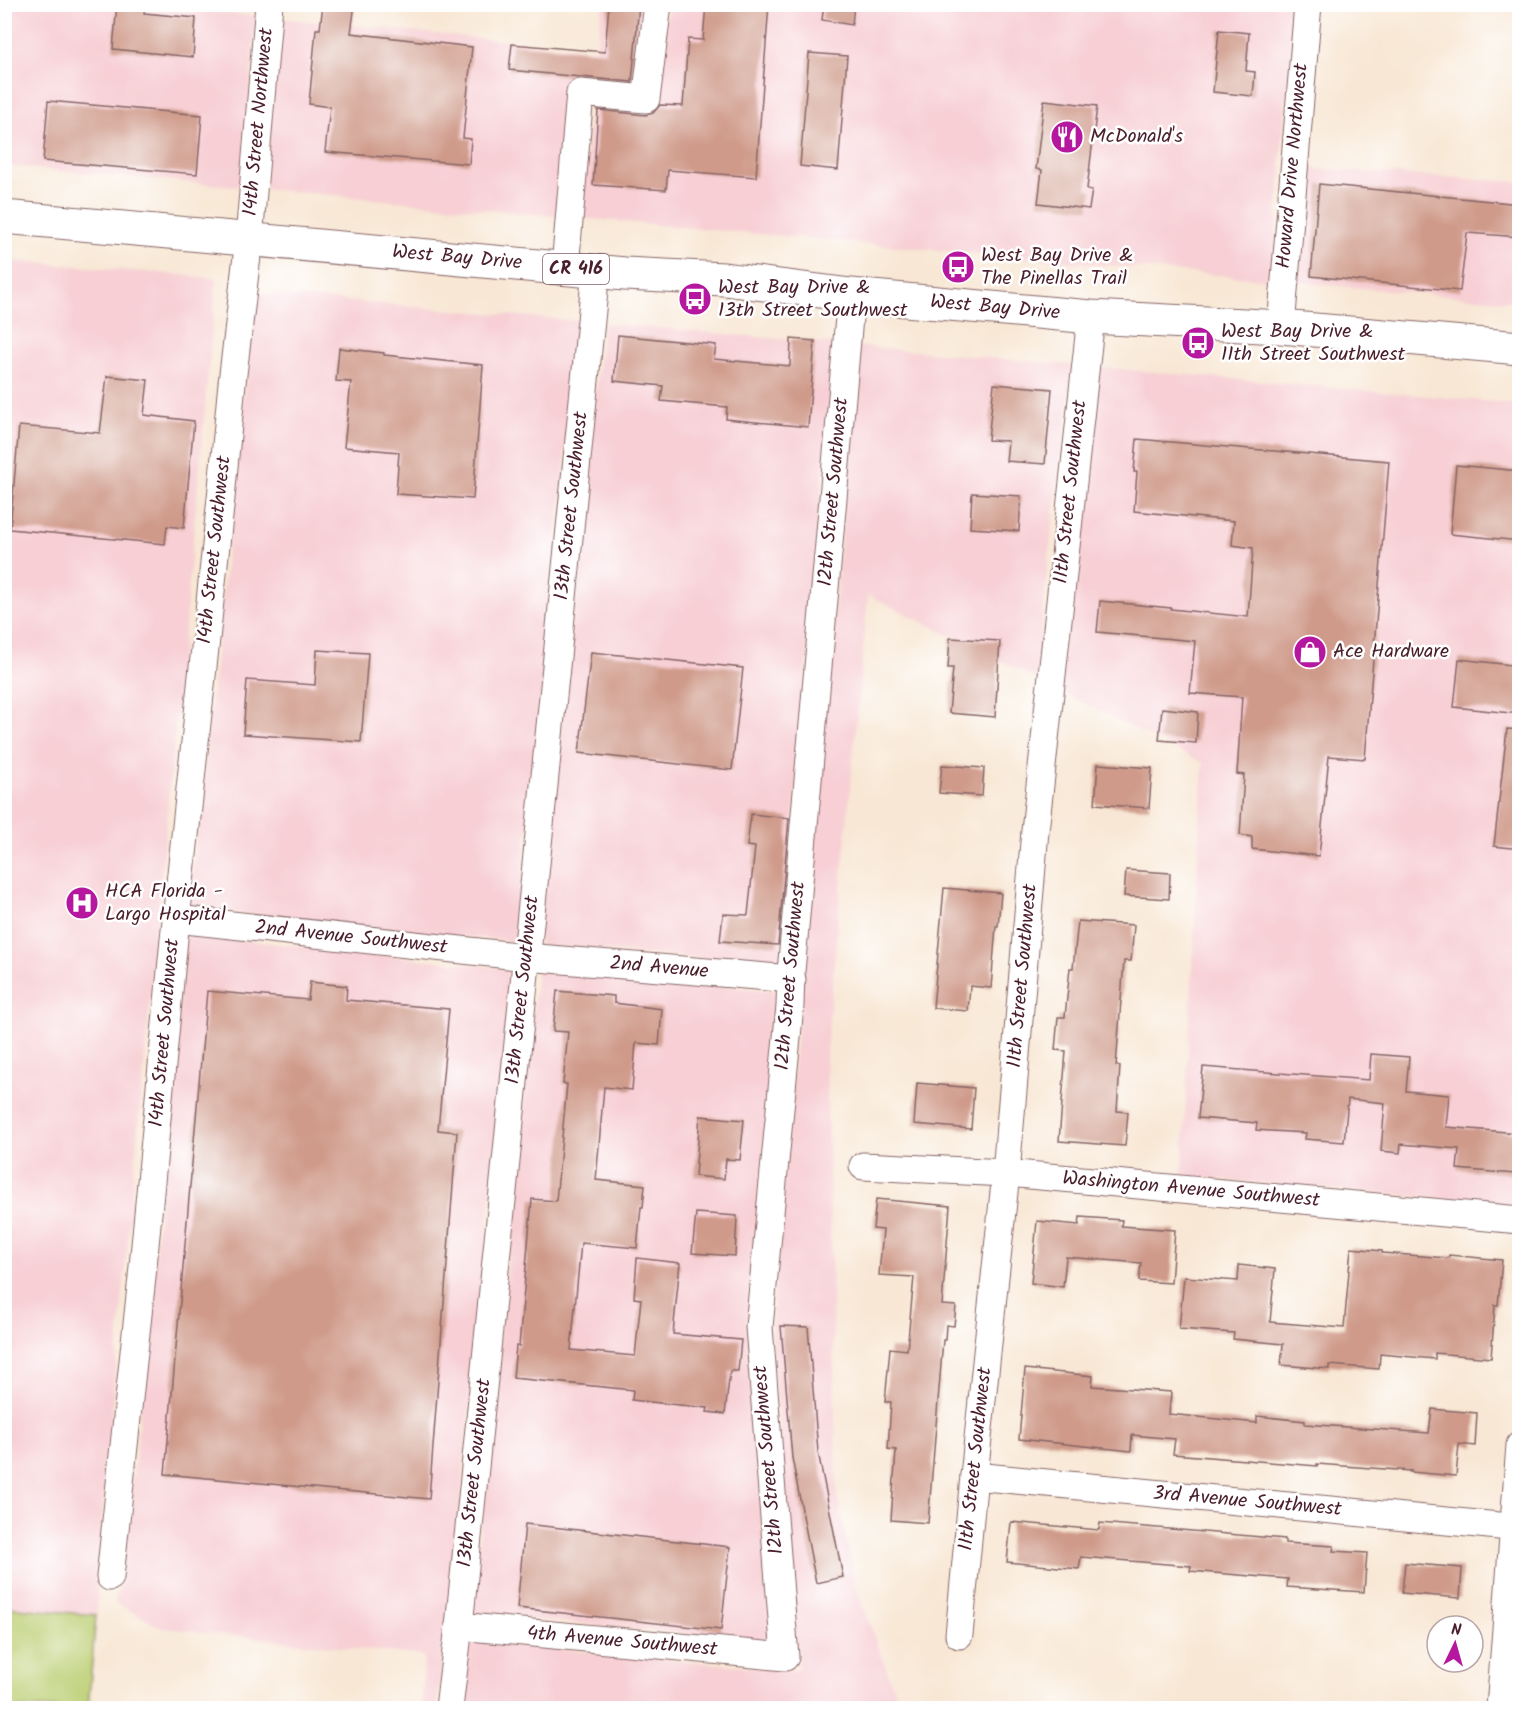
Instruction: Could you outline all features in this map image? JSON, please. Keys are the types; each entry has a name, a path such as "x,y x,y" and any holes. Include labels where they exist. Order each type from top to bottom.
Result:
{"main road":[{"name":"West Bay Drive","path":"4,217 580,270 724,279 851,295 1091,317 1281,327 1520,348"}],"street":[{"name":"14th Street Northwest","path":"249,239 269,4"},
{"name":"13th Street Southwest","path":"449,1708 526,957 580,270 580,93 646,99 658,4"},
{"name":"Howard Drive Northwest","path":"1281,327 1308,4"},
{"name":"14th Street Southwest","path":"110,1577 142,1277 176,919 249,239"},
{"name":"12th Street Southwest","path":"785,1657 759,1327 792,979 851,295"},
{"name":"11th Street Southwest","path":"959,1635 1006,1173 1035,831 1091,317"},
{"name":"2nd Avenue Southwest","path":"176,919 526,957"},
{"name":"2nd Avenue","path":"526,957 792,979"},
{"name":"Washington Avenue Southwest","path":"863,1166 1006,1173 1520,1220"},
{"path":"1500,1708 1516,1527 1520,1445"},
{"name":"3rd Avenue Southwest","path":"974,1476 1516,1527"},
{"name":"4th Avenue Southwest","path":"459,1626 785,1657"}],"shaded area":[{"path":"4,5 128,5 256,16 242,187 5,166"},
{"path":"603,5 646,5 636,85 582,80 557,216 265,189 279,18 596,50"},
{"path":"669,5 1296,5 1280,166 1282,166 1272,280 581,218 591,107 645,112"},
{"path":"1305,168 1519,182 1519,302 1295,282"},
{"name":"HCA Florida - Largo Hospital","path":"4,260 217,278 101,1529 96,1615 5,1607"},
{"path":"255,293 579,321 516,942 189,908"},
{"path":"603,323 835,344 780,965 539,945"},
{"path":"858,346 1073,365 1048,562 1037,679 868,595 826,1052 837,1494 857,1590 901,1708 461,1708 469,1641 774,1669 775,1671 795,1671 798,1668 798,1645 796,1644 771,1327"},
{"path":"1097,367 1519,404 1519,1206 1182,1176 1203,763 1059,691"},
{"path":"186,934 513,969 448,1625 437,1708 422,1708 424,1656 162,1628 115,1603 116,1591 119,1591 137,1442"},
{"path":"537,971 779,991 747,1328 772,1642 472,1614"}],"green space":[{"path":"5,1607 96,1615 88,1708 5,1708"}],"building":[{"path":"117,4 145,4 144,13 196,18 193,57 113,49"},
{"path":"323,4 355,4 351,33 472,47 463,138 471,139 469,164 325,152 330,107 309,104 316,29 320,29"},
{"path":"609,4 639,4 632,82 509,70 512,44 605,52"},
{"path":"706,4 769,4 756,177 668,170 666,190 593,185 598,110 645,115 653,113 660,105 683,106 688,39 703,40"},
{"path":"824,4 854,4 852,25 822,20"},
{"path":"1219,30 1249,33 1246,71 1255,72 1253,96 1213,92"},
{"path":"809,53 847,56 838,170 800,166"},
{"name":"McDonald's","path":"1044,100 1097,106 1087,189 1092,190 1089,209 1038,203 1042,170 1036,169"},
{"path":"48,101 202,115 197,174 43,161"},
{"path":"1319,184 1520,204 1520,237 1467,233 1460,291 1311,276"},
{"path":"618,335 716,345 714,359 790,366 791,339 815,341 808,427 726,419 727,407 661,401 663,386 614,381"},
{"path":"339,348 483,365 473,499 396,494 399,452 344,447 351,382 336,381"},
{"path":"107,376 148,380 144,415 194,421 184,528 167,526 165,544 10,529 19,426 100,433"},
{"path":"994,384 1052,389 1045,464 1006,461 1008,441 988,440"},
{"name":"Ace Hardware","path":"1137,439 1389,461 1365,759 1329,756 1319,856 1252,849 1252,837 1240,835 1244,775 1237,774 1242,697 1190,693 1195,641 1097,632 1100,601 1248,617 1253,548 1232,545 1234,521 1134,511"},
{"path":"1456,465 1520,471 1520,541 1450,534"},
{"path":"972,493 1021,496 1019,531 970,528"},
{"path":"950,638 1000,641 995,717 949,713 953,668 948,668"},
{"path":"317,650 368,653 361,742 243,734 247,680 315,685"},
{"path":"591,652 743,668 732,770 579,753"},
{"path":"1459,659 1520,666 1520,714 1454,707"},
{"path":"1162,708 1198,712 1196,743 1159,740"},
{"path":"1507,729 1520,730 1520,849 1494,846"},
{"path":"1098,764 1152,768 1149,808 1095,804"},
{"path":"942,765 984,768 982,796 939,793"},
{"path":"751,814 789,818 778,945 720,941 723,914 748,915 755,847 747,846"},
{"path":"1126,870 1170,873 1169,899 1124,896"},
{"path":"944,888 1001,893 991,988 970,986 968,1011 933,1008"},
{"path":"1078,921 1134,925 1131,961 1124,961 1116,1066 1120,1066 1117,1111 1128,1112 1125,1146 1059,1141 1066,1051 1055,1050 1058,1017 1065,1017"},
{"path":"310,982 347,986 346,1000 449,1009 438,1130 457,1132 429,1499 165,1474 207,991 308,1000"},
{"path":"557,991 614,996 614,1003 662,1009 659,1045 636,1043 632,1090 604,1087 596,1180 645,1185 637,1248 581,1243 571,1350 635,1356 641,1299 634,1298 637,1258 680,1263 673,1334 741,1340 738,1371 730,1371 725,1414 707,1412 708,1408 632,1400 633,1390 513,1378 516,1346 519,1346 532,1199 556,1201 567,1084 563,1084 568,1032 553,1031"},
{"path":"1371,1054 1409,1057 1406,1091 1449,1095 1446,1127 1518,1133 1515,1174 1457,1169 1459,1149 1401,1144 1400,1153 1381,1151 1385,1103 1348,1099 1344,1142 1305,1139 1306,1133 1256,1130 1257,1123 1198,1118 1203,1067 1369,1080"},
{"path":"917,1083 974,1088 971,1129 914,1124"},
{"path":"700,1116 744,1120 740,1160 726,1159 724,1179 695,1176"},
{"path":"876,1199 950,1206 942,1305 956,1306 954,1326 946,1325 945,1340 943,1340 928,1523 891,1520 896,1450 888,1449 891,1402 885,1402 890,1348 907,1350 914,1277 879,1275 883,1230 873,1229"},
{"path":"696,1213 737,1216 735,1256 692,1253"},
{"path":"1080,1217 1122,1220 1121,1226 1175,1230 1171,1283 1139,1281 1141,1263 1066,1257 1063,1287 1031,1283 1037,1221 1079,1225"},
{"path":"1351,1248 1382,1251 1382,1253 1448,1258 1449,1255 1502,1260 1498,1305 1495,1305 1491,1358 1435,1353 1435,1359 1380,1354 1379,1369 1329,1365 1329,1369 1281,1365 1283,1344 1233,1339 1234,1333 1179,1329 1184,1277 1238,1281 1239,1265 1275,1269 1270,1322 1344,1328"},
{"path":"781,1326 808,1327 818,1452 843,1577 816,1583 792,1458"},
{"path":"1025,1369 1093,1376 1092,1386 1171,1392 1169,1414 1257,1423 1257,1416 1305,1421 1305,1424 1429,1433 1432,1409 1477,1413 1475,1446 1459,1444 1456,1476 1173,1454 1175,1439 1132,1435 1131,1451 1019,1439"},
{"path":"1011,1522 1099,1530 1100,1523 1285,1539 1285,1543 1334,1546 1333,1551 1367,1553 1364,1592 1287,1587 1288,1579 1190,1571 1191,1566 1081,1557 1079,1569 1007,1562"},
{"path":"525,1524 730,1547 721,1630 517,1608"},
{"path":"1405,1563 1462,1568 1460,1598 1402,1593"}],"place":[{"name":"McDonald's","path":"1067,137"},
{"name":"West Bay Drive & The Pinellas Trail","path":"958,267"},
{"name":"West Bay Drive & 13th Street Southwest","path":"695,299"},
{"name":"West Bay Drive & 11th Street Southwest","path":"1198,343"},
{"name":"Ace Hardware","path":"1310,652"},
{"name":"HCA Florida - Largo Hospital","path":"82,903"}]}
